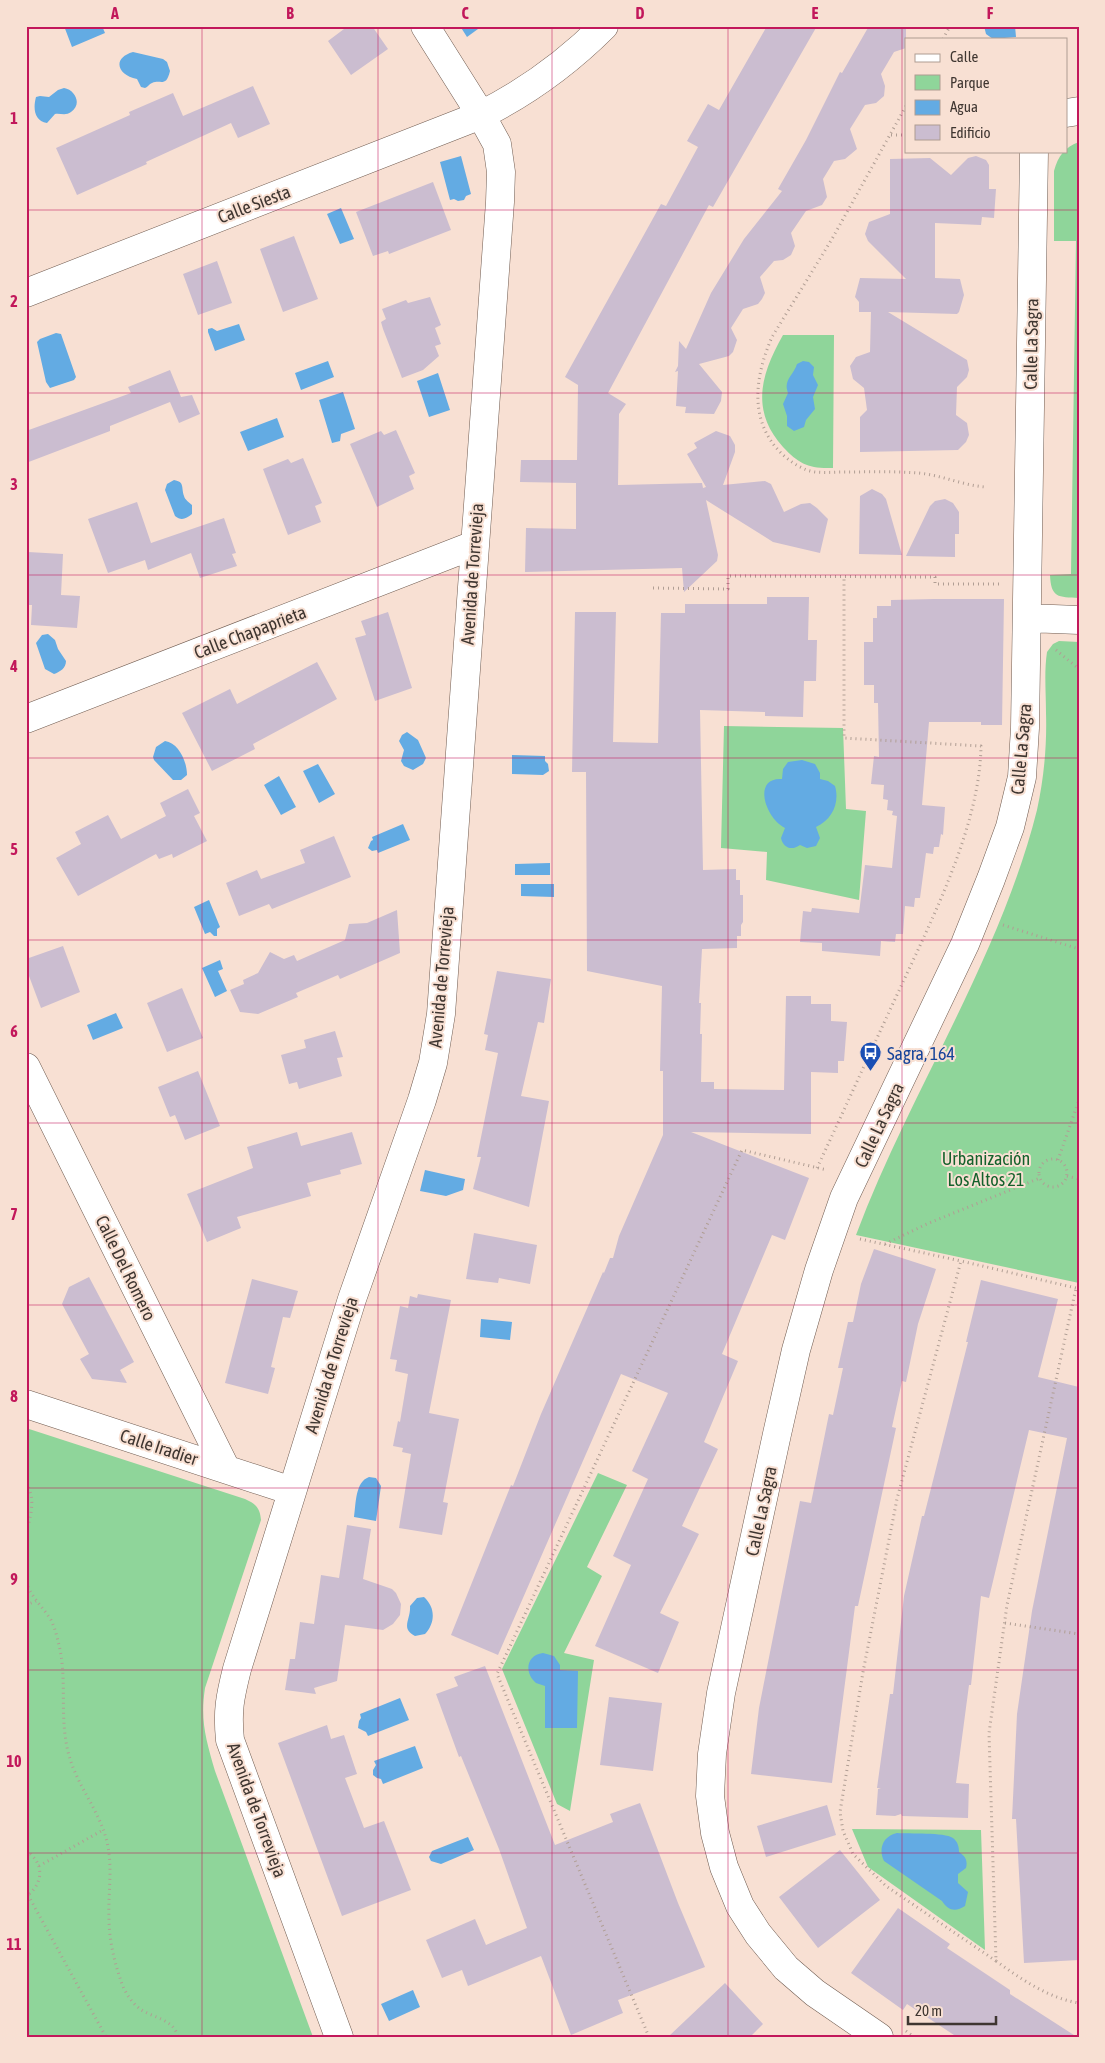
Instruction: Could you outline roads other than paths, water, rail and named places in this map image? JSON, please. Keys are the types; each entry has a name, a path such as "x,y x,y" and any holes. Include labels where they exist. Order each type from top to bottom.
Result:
{"street":[{"name":"Avenida de Torrevieja","path":"339,2037 230,1740 228,1715 237,1669 352,1299 433,1063 441,1014 501,179 497,144 425,26"},
{"path":"481,115 535,85 566,62 604,26"},
{"name":"Calle Siesta","path":"26,293 481,115"},
{"name":"Calle La Sagra","path":"889,2031 815,1993 786,1968 758,1934 740,1906 724,1866 715,1833 710,1796 712,1754 721,1693 777,1434 796,1350 819,1270 844,1198 965,944 1010,827 1022,777 1025,728 1034,152"},
{"name":"Calle Chapaprieta","path":"28,713 474,545"},
{"path":"1026,618 1079,620"},
{"name":"Calle Del Romero","path":"26,1067 226,1469"},
{"name":"Calle Iradier","path":"26,1404 292,1491"}],"water":[{"path":"64,26 102,26 105,33 72,47"},
{"path":"460,26 476,26 478,29 467,37"},
{"path":"984,26 1015,26 1016,37 992,38 986,34"},
{"path":"133,52 163,59 167,62 170,71 167,79 163,82 152,83 145,88 141,87 137,79 125,74 120,66 122,58"},
{"path":"64,88 72,92 76,98 77,102 74,109 67,114 55,114 47,123 39,120 35,110 36,97 49,97"},
{"path":"461,156 471,194 466,196 464,200 450,200 440,162"},
{"path":"341,208 354,239 340,244 327,214"},
{"path":"239,324 245,340 215,351 208,329 212,328 217,331"},
{"path":"56,333 61,334 76,377 74,380 50,388 46,382 37,342"},
{"path":"328,361 334,377 301,390 295,373"},
{"path":"803,361 809,362 814,367 813,375 818,385 813,397 815,409 806,420 804,427 794,431 787,426 787,416 783,404 788,393 788,381 797,364"},
{"path":"438,373 450,410 429,417 417,381"},
{"path":"343,392 355,429 341,434 340,441 332,443 319,400"},
{"path":"277,418 284,437 248,451 240,432"},
{"path":"174,480 180,482 186,500 192,505 192,514 184,519 175,516 165,490 167,484"},
{"path":"48,634 55,640 58,649 66,661 65,666 54,674 45,669 36,643 42,635"},
{"path":"407,732 418,740 426,758 423,764 413,770 404,766 401,761 404,750 399,741 402,735"},
{"path":"165,741 174,745 184,759 187,775 181,780 173,780 154,760 156,747"},
{"path":"512,755 545,756 549,771 543,775 512,774"},
{"path":"802,760 815,764 820,773 820,779 828,781 835,786 836,799 830,815 822,824 816,827 820,838 816,846 807,848 800,845 791,848 782,841 781,838 785,828 778,823 767,808 764,791 767,784 773,780 782,779 783,769 788,762"},
{"path":"318,764 335,794 319,803 303,771"},
{"path":"279,776 296,807 281,815 264,785"},
{"path":"403,824 410,840 378,853 377,850 372,851 368,848 373,840 372,837"},
{"path":"550,863 550,875 515,875 515,864"},
{"path":"521,884 554,884 554,897 521,896"},
{"path":"209,900 220,927 217,929 217,936 210,932 205,934 194,907"},
{"path":"220,960 223,969 218,971 227,991 215,997 202,968"},
{"path":"116,1013 123,1028 93,1040 87,1025"},
{"path":"425,1170 465,1179 463,1190 446,1196 420,1191"},
{"path":"481,1319 512,1322 510,1340 480,1337"},
{"path":"369,1477 376,1478 381,1486 376,1521 354,1517 359,1488 364,1480"},
{"path":"424,1597 432,1610 431,1625 425,1634 415,1636 407,1627 410,1606 417,1598"},
{"path":"543,1653 554,1656 560,1665 560,1670 578,1671 577,1728 545,1728 545,1686 536,1683 528,1670 533,1657"},
{"path":"400,1698 409,1720 368,1736 366,1732 358,1728 361,1718 360,1714"},
{"path":"415,1746 423,1768 383,1784 381,1779 373,1775 376,1765 374,1761"},
{"path":"897,1833 942,1835 949,1836 955,1840 959,1852 967,1863 966,1868 958,1874 958,1883 968,1892 965,1906 955,1910 950,1909 942,1901 884,1861 882,1856 883,1844 888,1837"},
{"path":"468,1837 474,1850 441,1864 431,1861 429,1857 432,1851"},
{"path":"413,1990 420,2007 389,2021 381,2004"}],"place":[{"name":"Sagra, 164","path":"871,1072"}],"park label":[{"name":"Urbanización Los Altos 21","path":"986,1168"}]}
